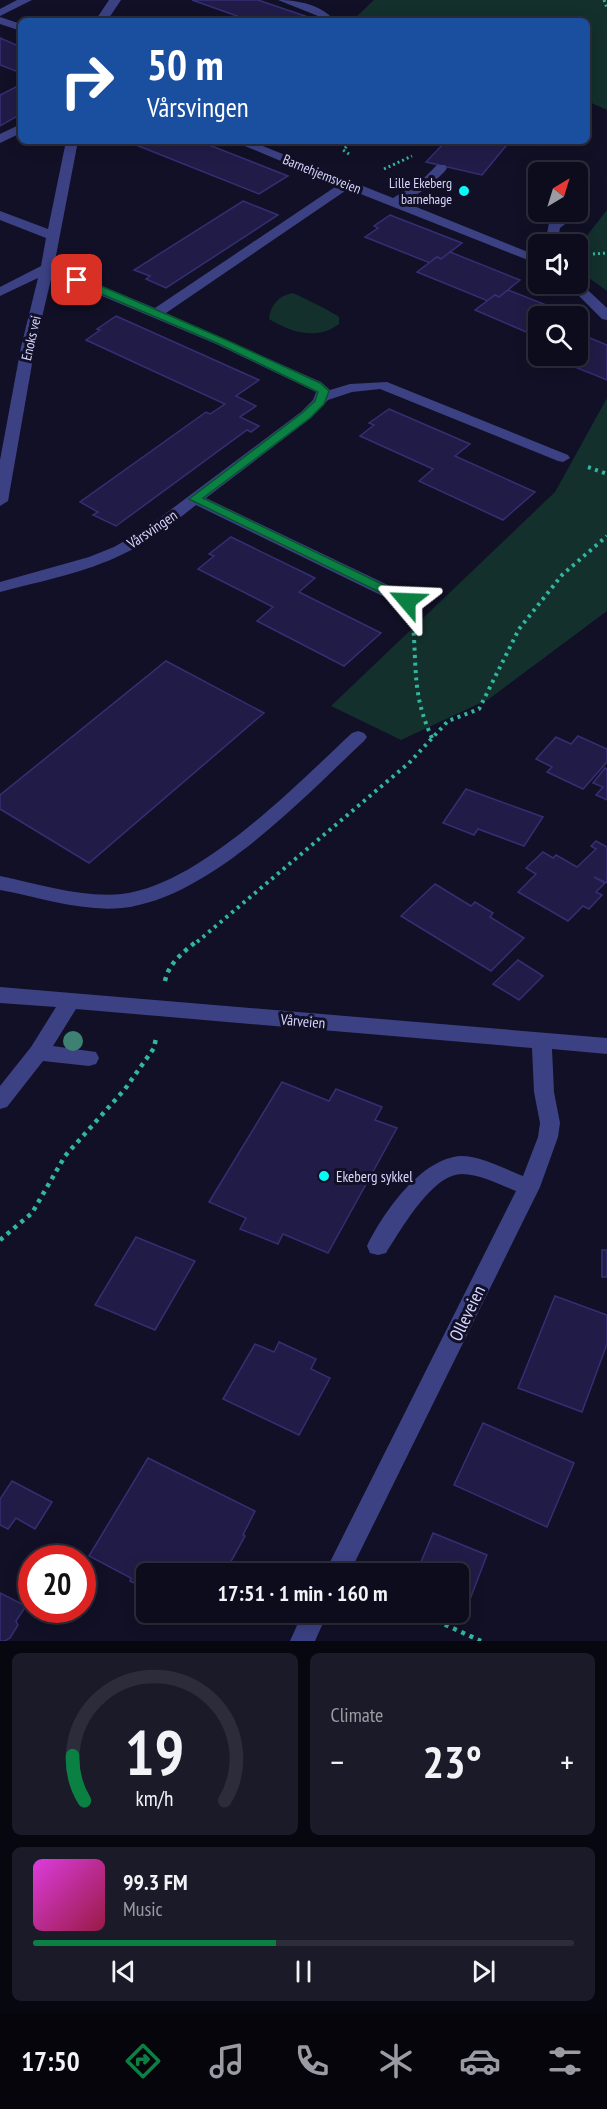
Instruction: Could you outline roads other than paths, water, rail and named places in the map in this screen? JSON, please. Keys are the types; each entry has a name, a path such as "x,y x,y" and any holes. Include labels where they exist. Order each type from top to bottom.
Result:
{"street":[{"path":"0,13 26,0"},
{"path":"103,18 115,0"},
{"path":"284,0 322,14 326,18"},
{"path":"0,20 18,27"},
{"path":"0,139 18,130"},
{"name":"Enoks vei","path":"0,501 4,461 47,268 71,144"},
{"name":"Barnehjemsveien","path":"246,144 528,256"},
{"path":"393,203 425,184 441,168"},
{"path":"156,314 351,186"},
{"path":"0,215 53,236"},
{"path":"553,234 554,226 560,222"},
{"path":"0,292 47,268 316,385 324,391 322,397"},
{"path":"584,294 607,316"},
{"path":"322,397 351,388 382,385 563,458"},
{"name":"Vårsvingen","path":"0,587 95,561 151,532 306,415 320,402 322,397"},
{"path":"195,499 407,601"},
{"path":"0,883 97,900 123,901 146,897 188,879 211,864 284,805 358,737"},
{"name":"Vårveien","path":"0,995 607,1046"},
{"path":"0,1101 38,1053 70,1002"},
{"name":"Olleveien","path":"341,1563 529,1187 549,1137 550,1123 544,1092 542,1041"},
{"path":"38,1053 89,1058"},
{"path":"378,1246 403,1209 439,1171 462,1165 529,1187"},
{"path":"302,1641 311,1623"}],"place":[{"name":"Lille Ekeberg barnehage","path":"464,191"},
{"name":"Ekeberg sykkel","path":"324,1176"}]}
